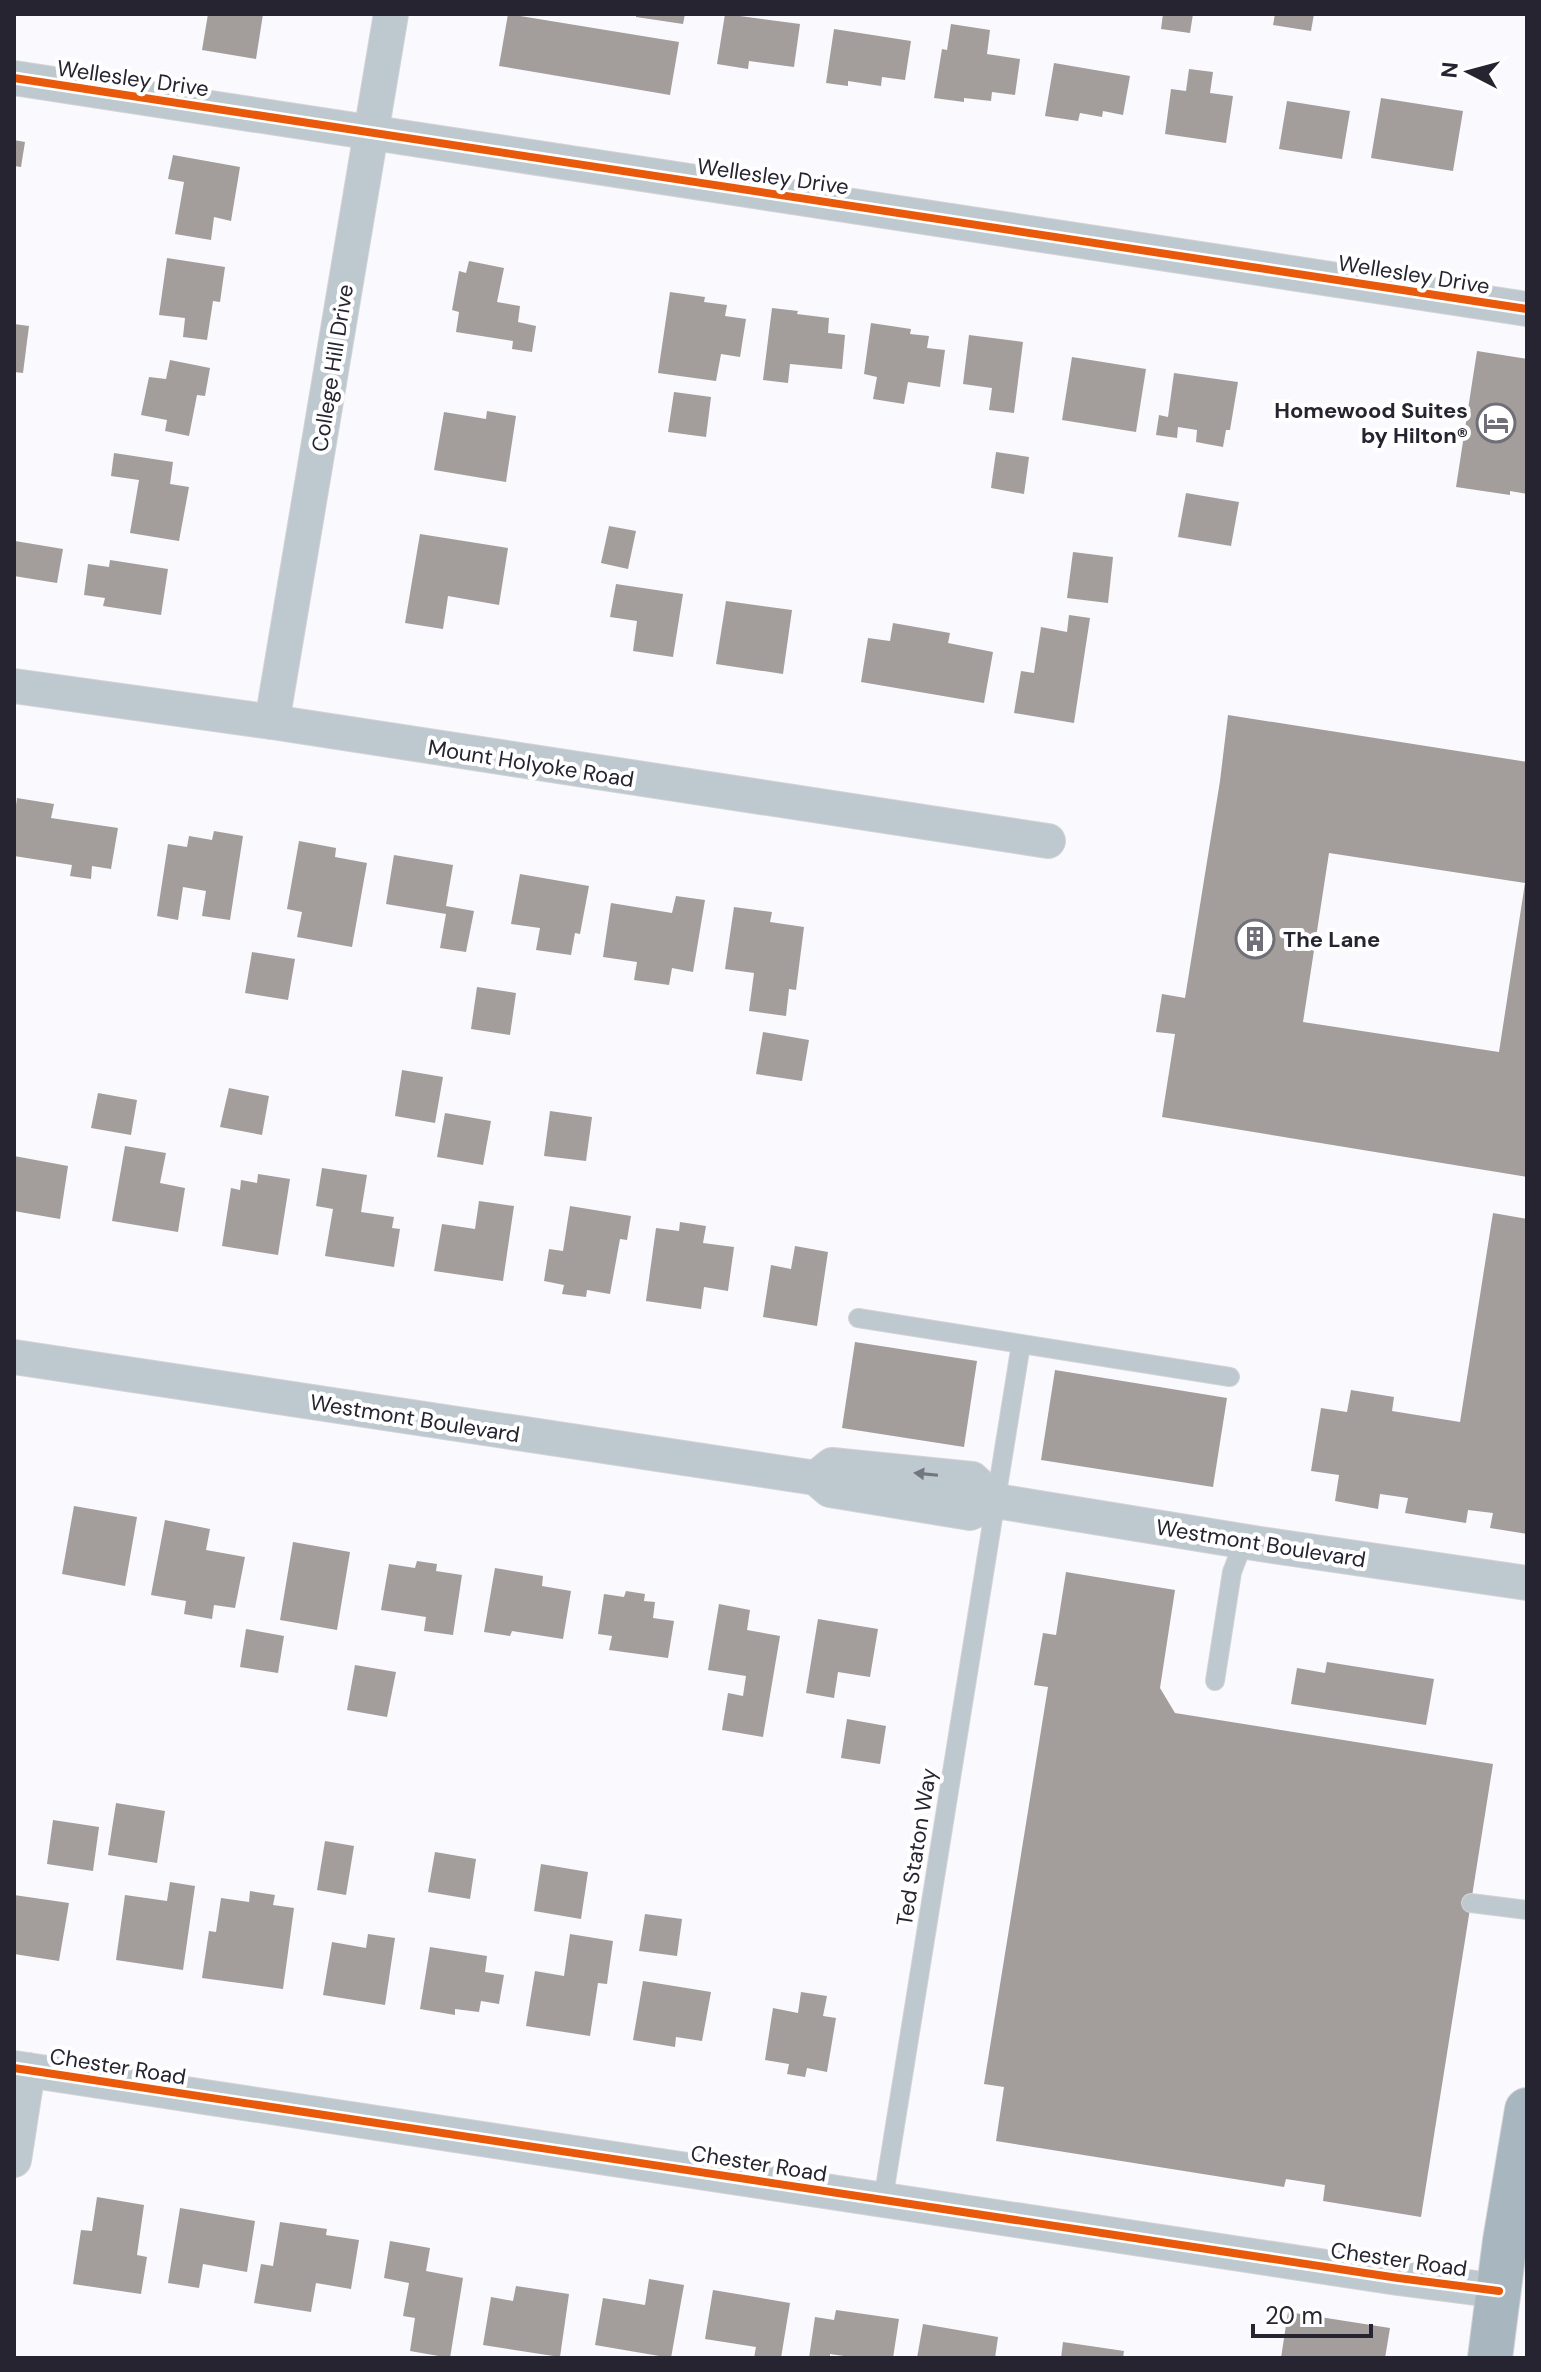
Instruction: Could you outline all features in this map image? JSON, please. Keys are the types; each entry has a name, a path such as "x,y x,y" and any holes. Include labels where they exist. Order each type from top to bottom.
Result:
{"main road":[{"path":"1490,2358 1527,2110"}],"street":[{"name":"College Hill Drive","path":"272,722 391,14"},
{"name":"Wellesley Drive","path":"14,78 1527,309"},
{"name":"Mount Holyoke Road","path":"14,686 272,722 1048,841"},
{"name":"Westmont Boulevard","path":"14,1357 816,1478 830,1490 970,1513 996,1501 1527,1583"},
{"name":"Chester Road","path":"21,2069 1499,2291"},
{"path":"14,2160 21,2069"}],"lane":[{"path":"858,1318 1230,1377"},
{"name":"Ted Staton Way","path":"883,2200 1021,1344"},
{"path":"1215,1681 1232,1572 1244,1541"},
{"path":"1471,1903 1527,1910"}],"building":[{"path":"208,14 263,14 256,59 202,50"},
{"path":"508,14 679,42 670,95 499,66"},
{"path":"636,14 685,14 683,24 636,17"},
{"path":"725,14 800,24 794,67 749,61 748,69 717,64"},
{"path":"1163,14 1193,14 1190,33 1161,29"},
{"path":"1275,14 1314,14 1311,31 1273,25"},
{"path":"951,24 990,30 987,54 1020,59 1015,95 992,92 991,101 964,98 964,102 934,98 942,49 947,50"},
{"path":"834,29 911,41 905,80 882,77 881,86 848,81 848,86 826,83"},
{"path":"1054,63 1130,76 1123,115 1103,111 1102,117 1080,113 1078,121 1045,116"},
{"path":"1189,69 1213,72 1210,93 1233,96 1226,143 1165,134 1171,89 1186,91"},
{"path":"1381,98 1463,111 1453,171 1371,158"},
{"path":"1287,101 1350,111 1342,159 1279,149"},
{"path":"14,140 25,142 21,167 14,166"},
{"path":"173,155 240,167 231,221 214,217 211,240 175,234 184,182 168,179"},
{"path":"167,258 225,267 220,302 213,301 207,340 183,337 185,318 159,315"},
{"path":"469,261 504,268 497,302 520,306 518,322 536,326 532,352 512,349 513,341 456,332 459,312 452,310 459,271 466,273"},
{"path":"670,292 705,297 704,302 727,305 725,316 746,319 740,357 721,354 716,381 658,373"},
{"path":"772,308 829,318 828,333 845,335 842,369 790,364 788,383 763,380"},
{"path":"871,323 911,329 910,334 929,336 927,348 945,350 940,387 908,382 904,404 873,399 877,377 864,374"},
{"path":"14,324 29,326 23,373 14,372"},
{"path":"969,335 1023,342 1014,413 989,410 992,388 963,384"},
{"name":"Homewood Suites by Hilton®","path":"1477,351 1527,359 1527,494 1510,491 1510,495 1456,487"},
{"path":"1072,357 1146,369 1136,432 1062,420"},
{"path":"170,360 210,368 205,396 197,395 189,436 165,431 167,420 141,415 149,377 166,379"},
{"path":"1174,373 1238,382 1230,430 1226,430 1223,447 1196,442 1197,430 1178,427 1177,438 1156,435 1159,415 1168,417"},
{"path":"674,392 711,397 706,437 668,432"},
{"path":"487,411 516,416 506,482 434,470 444,412 486,419"},
{"path":"996,452 1029,457 1024,494 991,488"},
{"path":"114,453 173,462 170,484 189,487 179,541 130,533 139,480 111,476"},
{"path":"1186,493 1239,502 1231,546 1178,537"},
{"path":"609,526 636,531 628,569 601,563"},
{"path":"420,534 508,548 499,605 448,596 443,629 405,623"},
{"path":"15,541 63,549 57,583 14,576"},
{"path":"1073,552 1113,557 1108,603 1067,598"},
{"path":"110,560 168,569 161,615 103,606 105,598 84,595 88,564 109,567"},
{"path":"616,584 683,594 673,657 633,651 637,621 610,617"},
{"path":"726,601 792,610 783,674 716,664"},
{"path":"1069,615 1090,618 1074,723 1014,713 1021,671 1034,673 1041,627 1067,632"},
{"path":"893,623 950,633 948,643 993,652 984,703 861,682 868,638 890,641"},
{"name":"The Lane","path":"1228,715 1527,762 1527,1177 1162,1117 1175,1034 1156,1032 1162,994 1185,998","holes":["1329,853 1525,883 1499,1052 1303,1022"]},
{"path":"17,798 54,804 51,818 118,828 111,869 92,866 91,879 70,876 72,865 14,856"},
{"path":"214,831 243,836 230,920 202,916 206,891 183,887 178,920 157,916 168,844 187,847 189,836 212,840"},
{"path":"299,841 336,848 335,857 367,863 352,947 297,937 302,912 287,909"},
{"path":"394,855 453,865 446,906 474,911 466,952 440,948 446,914 386,904"},
{"path":"520,874 589,886 580,934 575,933 571,955 536,950 540,928 511,924"},
{"path":"676,896 705,900 693,972 672,968 669,985 634,980 637,962 603,957 611,903 672,913"},
{"path":"734,907 772,912 770,922 804,927 796,990 789,989 786,1016 749,1011 754,973 725,969"},
{"path":"252,952 295,959 288,1000 245,993"},
{"path":"477,987 516,993 510,1035 471,1029"},
{"path":"763,1032 809,1040 802,1081 756,1074"},
{"path":"402,1070 443,1077 435,1123 395,1116"},
{"path":"229,1088 269,1096 262,1135 220,1127"},
{"path":"98,1093 137,1100 131,1135 91,1128"},
{"path":"550,1111 592,1117 586,1161 544,1156"},
{"path":"445,1113 491,1121 483,1165 437,1157"},
{"path":"125,1146 166,1153 160,1183 185,1188 178,1232 112,1221"},
{"path":"14,1156 68,1166 60,1219 14,1211"},
{"path":"322,1168 367,1175 361,1212 394,1217 392,1228 400,1229 394,1267 325,1256 333,1209 316,1206"},
{"path":"258,1174 290,1179 278,1255 222,1246 231,1188 240,1190 241,1180 257,1183"},
{"path":"479,1201 514,1206 503,1281 434,1271 442,1224 475,1229"},
{"path":"570,1206 631,1216 627,1240 620,1239 610,1294 587,1290 586,1297 562,1294 564,1285 544,1281 549,1249 563,1251"},
{"path":"1493,1213 1527,1219 1527,1534 1490,1528 1493,1513 1468,1510 1466,1523 1405,1513 1408,1498 1380,1494 1378,1509 1335,1501 1339,1475 1311,1471 1321,1408 1347,1412 1351,1390 1394,1397 1392,1411 1460,1422"},
{"path":"680,1222 706,1226 703,1243 734,1247 728,1291 704,1287 701,1309 646,1301 656,1228 679,1231"},
{"path":"795,1246 828,1252 817,1326 763,1317 771,1265 791,1269"},
{"path":"855,1342 977,1361 964,1447 842,1428"},
{"path":"1055,1370 1227,1398 1213,1487 1041,1460"},
{"path":"74,1506 137,1517 125,1586 62,1574"},
{"path":"165,1520 210,1529 206,1550 245,1557 235,1608 214,1605 212,1619 184,1614 186,1601 151,1595"},
{"path":"293,1542 350,1552 337,1630 280,1620"},
{"path":"417,1561 437,1564 436,1571 462,1575 453,1635 424,1631 426,1617 381,1610 389,1564 415,1568"},
{"path":"495,1568 543,1576 542,1586 571,1591 563,1639 512,1631 510,1636 484,1632"},
{"path":"1066,1572 1175,1590 1160,1688 1175,1713 1493,1764 1421,2217 1323,2201 1325,2185 1286,2179 1284,2187 996,2141 1004,2087 984,2084 1048,1687 1034,1685 1043,1633 1056,1635"},
{"path":"626,1591 645,1594 644,1601 655,1602 653,1618 674,1621 668,1658 609,1650 612,1636 598,1634 604,1594 624,1597"},
{"path":"719,1604 750,1610 747,1630 780,1636 763,1737 722,1730 728,1693 743,1696 746,1676 708,1670"},
{"path":"818,1619 878,1629 870,1677 838,1672 834,1698 806,1693"},
{"path":"246,1629 284,1636 278,1673 240,1667"},
{"path":"1327,1662 1434,1679 1426,1725 1291,1704 1297,1668 1325,1673"},
{"path":"355,1665 396,1672 387,1717 347,1710"},
{"path":"847,1719 886,1726 880,1764 841,1758"},
{"path":"116,1803 165,1811 157,1863 108,1855"},
{"path":"53,1820 99,1827 93,1871 47,1864"},
{"path":"325,1841 354,1846 346,1895 317,1890"},
{"path":"435,1852 476,1859 470,1899 428,1892"},
{"path":"541,1864 588,1872 581,1919 534,1911"},
{"path":"170,1882 195,1886 183,1970 116,1960 125,1895 167,1901"},
{"path":"250,1891 275,1895 273,1905 294,1908 283,1989 202,1978 209,1931 216,1932 221,1898 249,1902"},
{"path":"14,1895 69,1903 59,1961 14,1954"},
{"path":"645,1914 682,1919 677,1956 639,1951"},
{"path":"368,1934 395,1938 385,2005 323,1995 332,1942 366,1948"},
{"path":"570,1934 613,1941 607,1984 598,1983 590,2036 526,2026 535,1971 564,1976"},
{"path":"430,1947 487,1956 485,1972 504,1975 499,2004 481,2001 479,2012 455,2009 455,2015 420,2009"},
{"path":"643,1981 711,1992 702,2041 676,2037 675,2047 633,2040"},
{"path":"801,1992 827,1996 823,2016 836,2018 827,2072 807,2068 805,2077 787,2074 789,2064 765,2060 773,2008 798,2013"},
{"path":"97,2197 144,2205 137,2255 147,2257 141,2294 73,2284 81,2230 92,2231"},
{"path":"180,2208 255,2221 247,2272 203,2264 199,2288 168,2283"},
{"path":"280,2222 327,2229 326,2235 359,2240 351,2289 316,2283 311,2312 254,2303 261,2264 273,2266"},
{"path":"390,2241 430,2248 426,2271 463,2278 450,2358 410,2351 415,2318 403,2316 409,2283 384,2278"},
{"path":"649,2279 684,2285 671,2358 595,2345 603,2298 645,2305"},
{"path":"516,2286 569,2294 560,2357 483,2345 491,2297 513,2301"},
{"path":"713,2290 790,2303 781,2358 754,2358 756,2347 705,2339"},
{"path":"836,2310 899,2319 893,2358 844,2358 830,2354 830,2358 809,2358 815,2317 834,2320"},
{"path":"1288,2312 1390,2328 1385,2358 1281,2358"},
{"path":"923,2324 998,2337 995,2358 917,2358"},
{"path":"1063,2342 1124,2351 1123,2358 1061,2358"}],"cycle path":[{"path":"14,78 1527,309"},
{"path":"14,2068 1499,2291"}],"place":[{"name":"Homewood Suites by Hilton®","path":"1496,423"},
{"name":"The Lane","path":"1255,939"}]}
